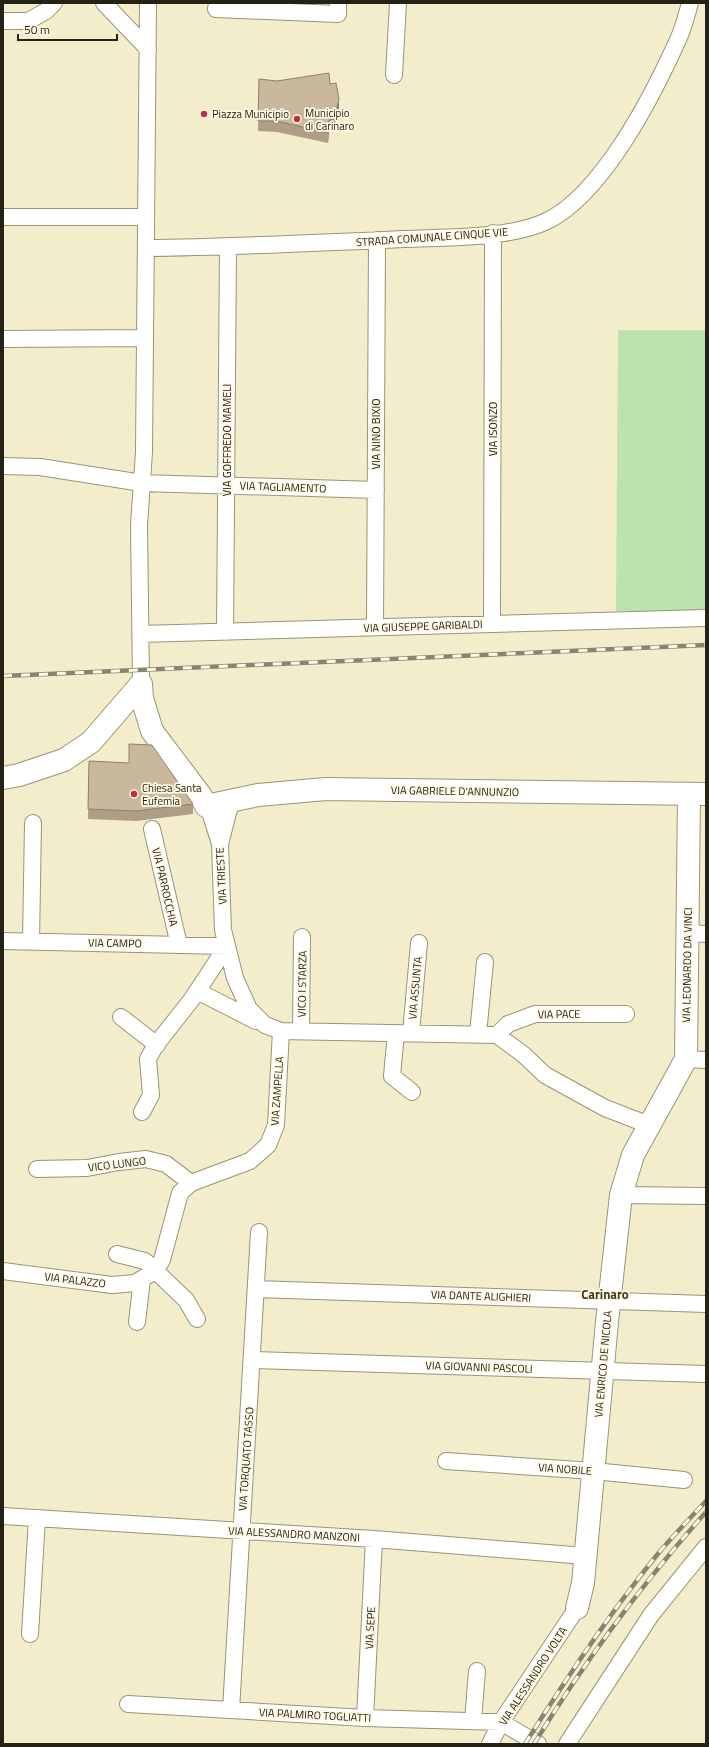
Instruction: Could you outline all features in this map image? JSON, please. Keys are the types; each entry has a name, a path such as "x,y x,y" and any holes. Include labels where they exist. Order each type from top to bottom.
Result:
{"street":[{"path":"3,21 28,21 46,11 54,3"},
{"path":"104,3 148,49"},
{"path":"3,778 19,775 64,760 91,742 142,684 139,525 144,452 148,3"},
{"path":"217,3 216,9 338,14 338,3"},
{"path":"394,76 398,3"},
{"name":"STRADA COMUNALE CINQUE VIE","path":"146,248 228,247 494,233 516,231 547,221 570,205 598,177 631,131 677,43 690,3"},
{"path":"3,217 146,217"},
{"name":"VIA ISONZO","path":"492,624 494,233"},
{"name":"VIA NINO BIXIO","path":"375,627 377,240"},
{"name":"VIA GOFFREDO MAMELI","path":"225,632 228,247"},
{"path":"3,339 145,338"},
{"name":"VIA TAGLIAMENTO","path":"3,466 40,467 142,483 376,490"},
{"name":"VIA GIUSEPPE GARIBALDI","path":"141,634 706,618"},
{"name":"VIA TRIESTE","path":"142,684 142,698 152,731 201,796 211,815 220,844 223,930 235,978 249,1009 265,1025"},
{"name":"VIA GABRIELE D'ANNUNZIO","path":"206,806 258,795 326,789 698,794"},
{"name":"VIA LEONARDO DA VINCI","path":"649,1126 696,1060 698,794"},
{"path":"220,844 231,801"},
{"path":"31,942 33,823"},
{"name":"VIA PARROCCHIA","path":"152,829 179,944"},
{"name":"VICO I STARZA","path":"301,1031 302,937"},
{"name":"VIA CAMPO","path":"3,941 227,946"},
{"name":"VIA ASSUNTA","path":"412,1092 392,1076 404,1033 419,943"},
{"path":"142,1112 151,1094 148,1059 197,992 227,946"},
{"path":"478,1034 485,962"},
{"path":"197,992 265,1025 281,1031 497,1035 524,1055 545,1075 605,1108 649,1126"},
{"name":"VIA PACE","path":"497,1035 508,1024 535,1014 626,1014"},
{"path":"121,1017 157,1045"},
{"name":"VIA ZAMPELLA","path":"137,1322 148,1276 162,1260 180,1193 191,1183 250,1160 268,1145 276,1125 281,1031"},
{"name":"VIA ENRICO DE NICOLA","path":"577,1608 583,1584 609,1300 621,1195 633,1155 649,1126"},
{"name":"VICO LUNGO","path":"37,1169 87,1168 146,1159 166,1164 191,1183"},
{"path":"621,1195 706,1196"},
{"name":"VIA TORQUATO TASSO","path":"231,1710 260,1232"},
{"path":"116,1254 145,1261 148,1276 186,1300 197,1319"},
{"name":"VIA PALAZZO","path":"3,1271 112,1285 135,1283 148,1276"},
{"name":"VIA DANTE ALIGHIERI","path":"256,1289 706,1304"},
{"name":"VIA GIOVANNI PASCOLI","path":"252,1360 602,1372 706,1374"},
{"name":"VIA NOBILE","path":"446,1461 594,1471 684,1480"},
{"name":"VIA ALESSANDRO MANZONI","path":"3,1516 374,1539 585,1556"},
{"path":"30,1634 37,1518"},
{"name":"VIA SEPE","path":"365,1718 374,1539"},
{"path":"567,1744 651,1615 687,1568 706,1547"},
{"name":"VIA ALESSANDRO VOLTA","path":"490,1744 502,1722 577,1608"},
{"path":"473,1722 477,1671"},
{"name":"VIA PALMIRO TOGLIATTI","path":"128,1704 365,1718 502,1722"},
{"path":"502,1722 538,1744"}],"green space":[{"path":"618,330 706,330 706,611 616,611"}],"building":[{"name":"Municipio di Carinaro","path":"329,73 330,84 336,83 339,99 334,119 329,120 328,133 277,121 258,121 259,79 277,81"},
{"name":"Chiesa Santa Eufemia","path":"129,744 152,745 193,804 136,811 88,809 89,761 129,763"}],"railway":[{"path":"3,676 706,645"},
{"path":"525,1744 573,1669 607,1621 661,1550 706,1501"},
{"path":"534,1744 573,1683 615,1624 659,1567 706,1512"}],"place":[{"name":"Piazza Municipio","path":"204,114"},
{"name":"Municipio di Carinaro","path":"297,119"},
{"name":"Chiesa Santa Eufemia","path":"134,794"}],"district":[{"name":"Carinaro","path":"605,1294"}]}
